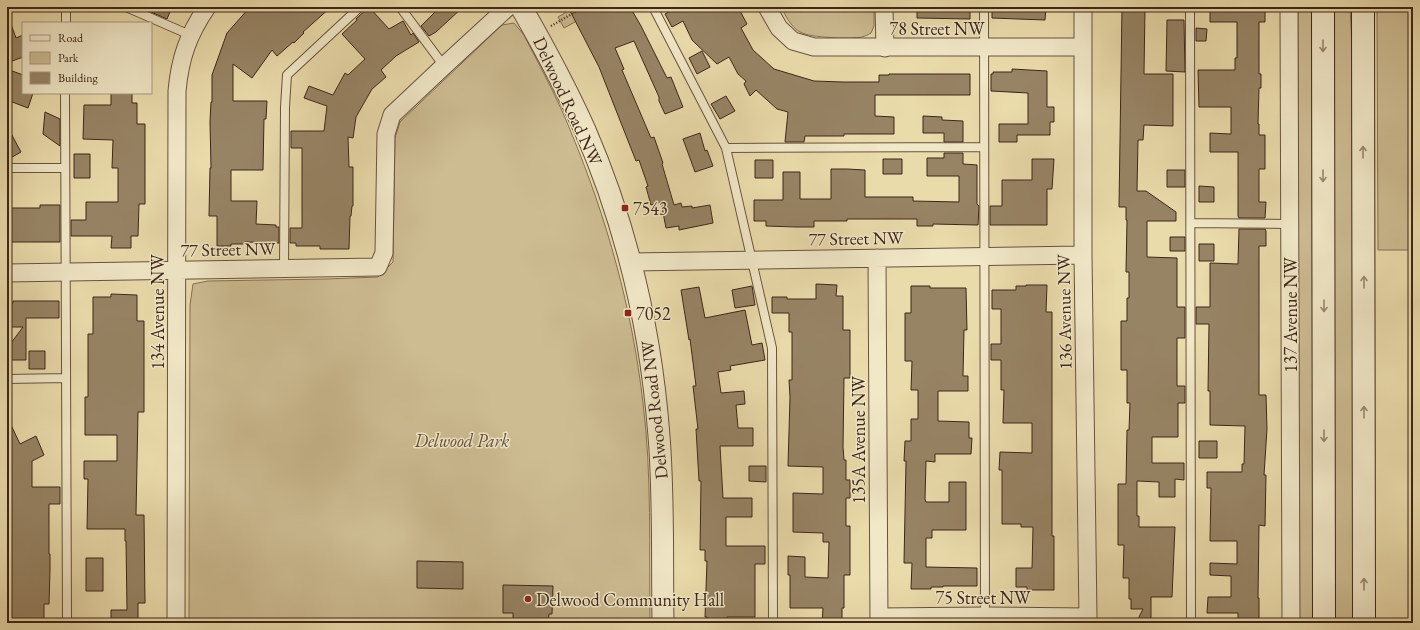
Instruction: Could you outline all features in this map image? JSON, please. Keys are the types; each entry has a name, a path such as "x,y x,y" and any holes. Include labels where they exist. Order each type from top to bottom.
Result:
{"main road":[{"name":"137 Avenue NW","path":"1323,7 1324,623"},
{"path":"1363,7 1364,623"}],"street":[{"name":"134 Avenue NW","path":"176,623 177,91 178,73 182,56 190,34 207,7"},
{"path":"444,66 508,7"},
{"name":"Delwood Road NW","path":"521,7 553,64 590,143 610,195 631,262 647,338 659,435 662,484 663,623"},
{"name":"78 Street NW","path":"766,7 779,28 793,41 814,48 1083,47"},
{"path":"884,7 885,48"},
{"name":"136 Avenue NW","path":"1083,7 1083,255 1088,617"},
{"name":"137 Avenue NW","path":"1289,7 1291,623"},
{"name":"77 Street NW","path":"7,273 378,267 384,253 386,134 392,115 444,66"},
{"name":"77 Street NW","path":"631,262 1083,255"},
{"name":"135A Avenue NW","path":"877,258 879,620"},
{"name":"75 Street NW","path":"879,620 985,620 1088,617"}],"lane":[{"path":"66,7 66,22"},
{"path":"126,7 190,34"},
{"path":"284,269 285,107 287,75 360,7"},
{"path":"400,7 444,66"},
{"path":"653,7 726,148 753,259 772,348 774,623"},
{"path":"984,7 985,620"},
{"path":"1190,7 1191,623"},
{"path":"65,94 67,623"},
{"path":"726,148 984,147"},
{"path":"7,168 65,168"},
{"path":"1191,223 1290,224"},
{"path":"7,379 66,378"}],"path":[{"path":"536,33 584,7"}],"green space":[{"path":"575,7 602,7 564,28 558,17"},
{"path":"781,7 874,7 874,26 871,33 868,35 856,38 812,36 800,32 794,27"},
{"path":"1298,7 1314,7 1315,623 1299,623"},
{"path":"1333,7 1350,7 1354,81 1355,623 1334,623"},
{"path":"1377,7 1413,7 1413,250 1378,250"},
{"name":"Delwood Park","path":"514,23 524,35 555,95 571,132 607,231 625,298 638,368 646,430 650,513 650,623 189,623 190,305 193,284 208,281 378,277 393,262 395,138 400,122 502,25"}],"building":[{"path":"153,7 172,7 167,19 151,12"},
{"path":"250,7 331,7 303,32 304,33 294,43 293,42 277,56 272,50 252,78 233,64 233,101 267,101 266,119 264,119 263,170 231,170 231,201 257,201 256,224 276,225 276,227 279,227 279,243 245,242 245,244 231,244 231,246 217,246 217,216 209,216 212,75 227,33"},
{"path":"369,7 389,29 403,21 411,35 413,33 419,42 396,56 381,70 386,77 372,89 356,117 353,138 348,137 349,167 353,167 353,206 350,216 349,249 320,249 320,246 296,246 296,243 290,243 290,228 302,228 302,148 291,148 291,131 324,131 327,106 304,98 309,86 333,95 345,73 348,75 365,59 342,34"},
{"path":"440,7 463,7 436,32 429,36 421,26"},
{"path":"568,7 630,7 667,78 671,77 683,107 665,114 634,41 615,48 624,69 622,70 651,138 654,137 663,163 662,164 674,205 681,203 682,207 692,206 692,208 710,205 713,223 679,230 679,226 666,228 661,202 651,205 646,187 648,186 639,160 636,161 599,67"},
{"path":"678,7 738,7 747,24 741,28 753,50 774,69 814,81 843,82 879,82 879,75 889,74 970,74 970,95 875,95 875,116 894,117 894,134 805,136 804,142 785,142 788,112 777,109 756,90 750,96 744,84 746,81 738,74 729,57 717,64 692,40 683,21 672,27 665,14"},
{"path":"917,7 970,7 970,19 917,18"},
{"path":"992,7 1046,7 1045,20 992,18"},
{"path":"1122,7 1145,7 1144,74 1173,74 1173,126 1144,125 1143,140 1138,140 1137,191 1146,191 1176,212 1176,221 1147,221 1147,257 1177,258 1177,307 1185,307 1185,338 1177,338 1177,386 1185,386 1185,403 1178,403 1178,437 1152,437 1152,463 1184,463 1184,480 1175,479 1175,497 1159,497 1159,482 1137,481 1137,516 1139,516 1139,527 1175,527 1172,597 1151,597 1151,623 1136,623 1143,609 1131,609 1131,599 1129,599 1129,578 1123,578 1124,545 1118,545 1118,484 1126,484 1127,430 1129,430 1130,403 1127,403 1127,370 1121,370 1121,321 1127,321 1127,298 1129,298 1129,272 1126,272 1126,207 1119,207"},
{"path":"1210,7 1264,7 1263,9 1265,9 1265,22 1259,22 1259,74 1261,74 1261,88 1259,88 1258,124 1259,135 1265,135 1265,169 1259,169 1259,202 1266,202 1265,218 1239,218 1238,216 1238,152 1210,152 1210,133 1231,134 1231,107 1199,107 1198,70 1235,70 1235,58 1237,58 1237,22 1210,22"},
{"path":"8,16 16,38 22,35 22,57 7,63"},
{"path":"1167,20 1184,20 1185,72 1166,71"},
{"path":"1196,28 1207,29 1206,41 1196,41"},
{"path":"702,51 710,67 697,74 689,58"},
{"path":"7,69 22,75 22,94 33,94 28,108 7,100"},
{"path":"1012,69 1047,71 1047,107 1054,107 1054,122 1050,122 1050,135 1017,135 1017,142 999,142 999,124 1028,124 1028,93 991,91 991,74 993,74 993,72 1012,72"},
{"path":"111,94 132,94 132,103 137,103 137,124 145,124 145,204 139,204 138,236 131,236 131,248 111,248 112,236 71,236 71,220 86,220 86,202 118,202 118,168 112,168 113,140 83,139 84,105 111,105"},
{"path":"726,96 735,111 720,119 711,104"},
{"path":"45,112 60,119 60,146 43,134"},
{"path":"923,116 942,117 942,120 963,121 963,142 944,142 944,133 923,133"},
{"path":"7,126 21,152 7,160"},
{"path":"700,133 705,151 707,150 713,166 695,172 683,139"},
{"path":"944,153 963,153 963,164 977,165 977,204 979,206 978,225 933,224 933,226 917,226 917,219 847,219 847,221 814,221 814,227 796,227 766,226 766,221 754,221 754,200 783,200 783,172 800,172 800,199 831,199 831,169 847,169 865,170 865,197 913,197 913,201 959,202 959,176 927,176 927,158 944,158"},
{"path":"74,154 90,154 90,178 74,178"},
{"path":"883,159 902,159 902,174 883,174"},
{"path":"1032,159 1054,159 1052,189 1047,189 1047,225 990,225 990,206 1002,206 1002,180 1032,180"},
{"path":"755,160 773,160 773,178 755,178"},
{"path":"1167,170 1185,170 1185,187 1167,187"},
{"path":"1199,186 1214,187 1214,202 1199,202"},
{"path":"40,205 60,205 60,242 7,242 7,208 40,208"},
{"path":"1239,229 1265,229 1266,231 1266,246 1259,246 1259,395 1266,395 1267,429 1264,475 1266,475 1265,526 1259,525 1259,623 1238,623 1238,613 1207,613 1208,597 1231,597 1231,576 1210,575 1210,563 1237,564 1237,541 1210,541 1211,488 1207,488 1207,472 1242,472 1242,464 1244,464 1245,426 1210,425 1210,391 1208,391 1209,324 1196,324 1196,307 1210,307 1210,263 1238,264"},
{"path":"1170,237 1185,237 1185,251 1170,251"},
{"path":"1199,244 1214,244 1214,261 1199,261"},
{"path":"816,284 837,285 836,296 843,296 843,330 850,330 850,378 844,378 843,447 844,460 846,460 846,480 850,480 850,498 846,498 846,526 850,526 850,575 844,575 844,608 842,608 842,623 822,623 823,608 790,608 790,575 788,575 788,556 805,557 805,577 828,578 829,542 823,542 823,533 793,532 793,493 823,494 823,467 788,466 789,380 792,380 792,332 789,332 789,313 772,313 772,297 787,297 787,299 816,299"},
{"path":"1047,285 1046,312 1052,312 1052,536 1054,536 1054,590 1027,590 1027,587 1016,587 1016,568 1032,568 1033,527 1021,527 1021,524 1002,524 1002,470 999,470 1000,452 1032,453 1032,423 1003,423 1004,390 1001,390 1001,360 991,360 991,344 1001,344 1001,309 992,309 992,290 1016,290 1016,286"},
{"path":"752,286 755,305 735,308 732,290"},
{"path":"911,286 930,286 930,288 966,288 967,330 964,330 963,376 968,376 968,391 938,391 938,421 969,422 969,438 972,438 971,454 935,454 935,462 926,461 925,499 926,502 949,502 949,482 966,482 966,530 932,530 932,538 926,538 926,567 977,568 977,586 943,586 931,587 931,589 911,589 912,563 904,563 905,441 911,441 911,419 918,419 918,390 911,390 912,361 905,361 905,313 911,313"},
{"path":"699,287 705,318 745,310 752,345 762,343 765,360 730,366 731,370 718,372 721,393 744,391 745,404 736,405 738,428 753,428 753,446 720,446 723,498 752,498 752,517 726,517 726,546 765,546 765,564 755,564 755,617 727,617 727,623 707,623 707,617 705,617 707,561 705,561 705,550 700,550 701,481 699,481 696,429 698,429 693,386 696,386 690,339 689,340 681,290"},
{"path":"111,294 137,295 137,321 144,321 144,412 138,412 136,515 144,515 145,603 138,603 138,623 111,623 111,610 127,610 125,529 87,529 88,479 84,479 84,461 117,461 117,435 85,435 85,397 88,397 88,334 93,334 93,297 111,297"},
{"path":"13,301 59,301 59,318 26,318 26,360 7,360 8,347 23,327 7,327 7,303 13,303"},
{"path":"29,351 45,351 45,369 29,369"},
{"path":"11,425 20,444 36,436 44,455 32,461 32,487 60,487 60,504 49,504 49,604 44,604 44,623 7,623 7,507 11,507 11,457 7,459 7,438 11,436"},
{"path":"1199,441 1217,441 1217,458 1199,458"},
{"path":"749,466 766,466 766,482 749,481"},
{"path":"86,558 103,558 103,591 86,591"},
{"path":"417,561 463,562 463,589 417,588"},
{"name":"Delwood Community Hall","path":"503,585 553,586 552,614 549,614 548,623 513,623 513,613 503,613"}],"place":[{"name":"7543","path":"625,208"},
{"name":"7052","path":"628,313"},
{"name":"Delwood Community Hall","path":"528,599"}]}
